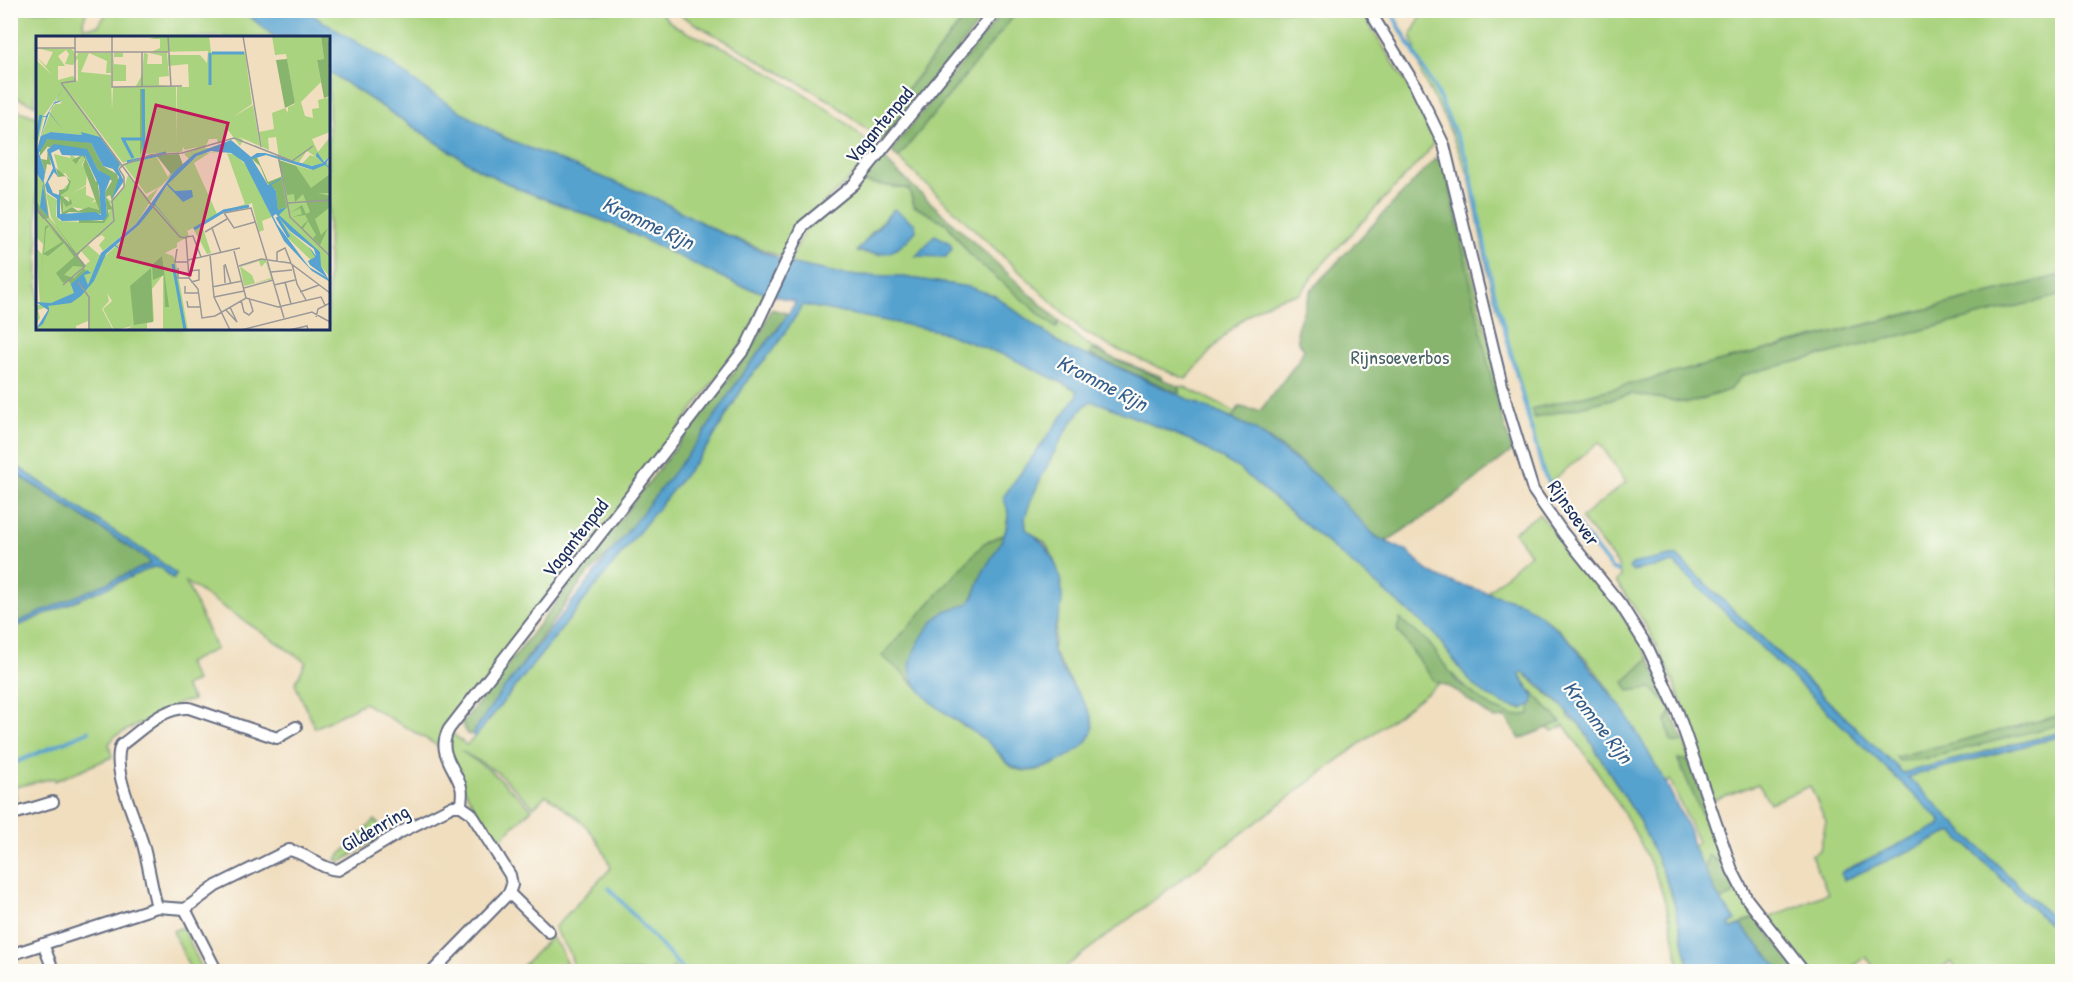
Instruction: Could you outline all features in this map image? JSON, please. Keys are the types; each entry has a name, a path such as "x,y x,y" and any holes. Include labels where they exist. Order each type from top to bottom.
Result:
{"street":[{"name":"Vagantenpad","path":"461,806 461,788 444,752 444,738 450,729 734,364 770,299 787,257 803,226 854,184 996,10"},
{"name":"Rijnsoever","path":"1369,10 1415,85 1444,145 1507,405 1533,490 1563,533 1621,605 1648,648 1678,713 1732,870 1747,899 1804,972"},
{"path":"157,908 144,846 128,803 117,753 121,746 167,711 178,707 189,708 277,738 296,727"},
{"path":"10,815 53,802"},
{"name":"Gildenring","path":"185,909 216,885 289,850 300,852 329,869 338,870 401,832 453,806 461,806"},
{"path":"432,972 509,893 512,885 510,875 471,813 461,806"},
{"path":"509,893 549,932"},
{"path":"10,955 157,908 185,909 217,972"},
{"path":"43,944 54,972"}],"green space":[{"path":"1018,10 1361,11 1406,83 1434,142 1427,153 1319,268 1300,294 1265,304 1250,314 1223,338 1186,379 1111,347 1083,331 898,158"},
{"path":"1425,10 2062,11 2062,275 1532,409 1534,418 1632,394 1689,403 1729,390 1742,375 2062,295 2062,732 1903,773 1676,555 1655,567 1674,563 1941,821 1940,825 1843,871 1844,880 1949,833 1954,833 2062,937 2062,971 1958,971 1951,962 1937,971 1877,971 1866,957 1847,971 1811,971 1769,918 1828,893 1811,855 1820,850 1826,821 1810,786 1770,803 1758,784 1713,800 1692,730 1665,662 1642,619 1616,581 1621,577 1618,565 1581,518 1626,482 1599,442 1548,484 1490,283 1469,176 1445,119 1422,76 1411,34"},
{"path":"11,11 87,11 83,21 84,28 98,26 108,11 243,11 274,36 36,36 35,105 11,95"},
{"path":"306,11 660,11 674,25 731,51 826,108 876,150 852,177 801,226 782,257 717,231 657,199 535,151 481,126"},
{"path":"673,11 970,11 872,133 829,100"},
{"path":"970,11 989,11 886,138 881,141 872,133"},
{"path":"1003,11 1018,11 898,158 892,152 895,146"},
{"path":"330,73 478,169 519,189 614,225 738,285 765,293 746,338 440,747 364,703 315,728 295,684 306,662 186,582 216,649 187,663 196,681 184,686 193,700 180,703 115,736 109,744 112,757 55,781 54,778 15,787 16,798 11,799 11,629 153,567 161,567 172,579 176,574 11,462 10,108 36,117 36,330 330,330"},
{"path":"883,154 890,165 1059,321 1056,328 971,256 946,223 914,206 909,189 862,182"},
{"name":"Rijnsoeverbos","path":"1436,158 1444,163 1493,385 1512,451 1440,507 1385,542 1358,521 1300,462 1267,438 1232,418 1239,407 1260,411 1299,360 1304,349 1298,342 1297,328 1311,290"},
{"name":"Rijnsoeverbos","path":"1449,176 1502,399 1334,500 1235,414 1232,418 1226,416 1065,347 995,296 968,287 897,276 846,275 789,263 805,230 862,182 909,189 914,206 946,223 971,256 1057,328 1059,321 1082,341 1112,358 1160,376 1169,388 1180,393 1178,386 1185,387 1237,413 1241,407 1258,414","holes":["894,209 880,255 858,252 871,233"]},
{"path":"2062,275 2062,295 1743,375 1729,390 1688,403 1632,394 1534,418 1532,409"},
{"path":"803,305 939,331 1009,357 1077,390 1078,396 1003,497 1009,509 1005,534 984,543 907,679 956,721 983,737 1008,764 1018,770 1040,769 1064,758 1091,735 1089,713 1053,651 1061,595 1053,556 1045,543 1026,529 1025,517 1035,490 1063,436 1073,420 1091,401 1192,441 1238,468 1434,633 1470,680 1493,697 1522,709 1528,686 1519,674 1522,672 1566,710 1570,719 1580,724 1648,837 1671,893 1690,971 1680,971 1666,904 1644,850 1606,786 1564,725 1553,731 1504,716 1480,700 1452,674 1060,971 677,972 673,967 669,972 575,971 570,953 554,928 611,868 605,854 585,825 558,803 546,795 534,807 496,771 461,751 491,771 532,809 497,842 460,779 449,737 452,733 466,745 476,736 710,443 748,379 774,349"},
{"path":"771,309 789,314 743,373 703,435 620,543 585,577 472,734 468,735 462,724 747,355 762,331"},
{"path":"1092,349 1178,386 1180,393 1090,355"},
{"path":"10,470 148,559 149,567 11,625"},
{"path":"1539,514 1619,610 1637,636 1673,709 1672,742 1684,742 1691,761 1678,760 1726,866 1709,855 1705,871 1693,847 1698,842 1670,780 1666,783 1627,717 1580,651 1538,614 1485,594 1530,554 1514,532"},
{"path":"1005,534 970,602 944,612 930,626 918,645 913,666 917,685 882,656 984,543"},
{"path":"1400,619 1429,643 1457,682 1493,708 1514,716 1530,714 1531,691 1561,722 1520,739 1506,718 1494,719 1452,688 1434,681 1397,630"},
{"path":"1649,658 1668,705 1651,688 1629,691 1624,682"},
{"path":"1671,712 1684,742 1671,742 1666,721"},
{"path":"2062,715 2062,724 1925,759 1899,761 1896,757"},
{"path":"2062,736 2062,928 1907,776"},
{"path":"1678,759 1691,761 1713,833 1710,834"},
{"path":"375,820 386,833 341,862 336,859"},
{"path":"1708,855 1726,866 1739,892 1720,900 1705,871"},
{"path":"1739,892 1755,917 1731,929 1729,924 1736,920 1720,900"},
{"path":"1755,917 1800,971 1782,971 1740,925"},
{"path":"183,927 202,969 191,971 173,931"},
{"path":"551,937 561,950 569,971 518,971"}],"water":[{"name":"Kromme Rijn","path":"243,11 306,11 384,59 432,94 504,138 657,199 717,231 789,263 846,275 897,276 969,287 995,296 1065,347 1117,367 1254,429 1320,479 1376,537 1408,552 1429,572 1445,580 1522,603 1543,617 1569,640 1625,712 1666,783 1690,832 1693,847 1705,871 1720,900 1736,920 1729,924 1731,928 1740,925 1782,971 1690,971 1673,897 1639,820 1580,724 1533,680 1523,672 1519,674 1534,698 1533,704 1522,709 1506,705 1483,693 1468,679 1434,633 1238,468 1192,441 1091,401 1073,420 1063,436 1035,491 1025,518 1026,529 1043,544 1055,562 1059,573 1062,595 1053,635 1053,651 1056,660 1088,709 1092,719 1092,732 1078,750 1048,767 1024,770 1009,764 981,737 930,701 912,677 911,660 925,632 938,617 947,610 966,605 972,600 982,574 1006,528 1008,518 1003,497 1077,396 1077,390 1009,357 939,331 803,305 774,349 748,379 710,443 476,736 473,736 472,734 499,695 703,435 743,373 779,328 796,302 738,285 614,225 519,189 478,169 330,73 330,36 274,36"},
{"path":"894,209 915,224 916,231 902,245 890,252 857,251"},
{"path":"935,235 950,243 952,249 946,257 916,256"},
{"path":"10,462 161,562 176,574 174,579 161,568 153,567 11,629 11,625 150,564 148,559 11,470"},
{"path":"1676,555 1903,773 2062,732 2062,736 1908,777 2062,928 2062,937 1954,833 1949,833 1844,880 1841,873 1843,871 1940,825 1941,821 1674,563 1632,571 1629,568 1632,564"}],"waterway":[{"path":"1390,10 1437,93 1468,162 1492,283 1543,472 1568,513"},
{"path":"1575,522 1611,568 1618,571"},
{"path":"10,765 89,731"},
{"path":"609,888 685,972"}]}
